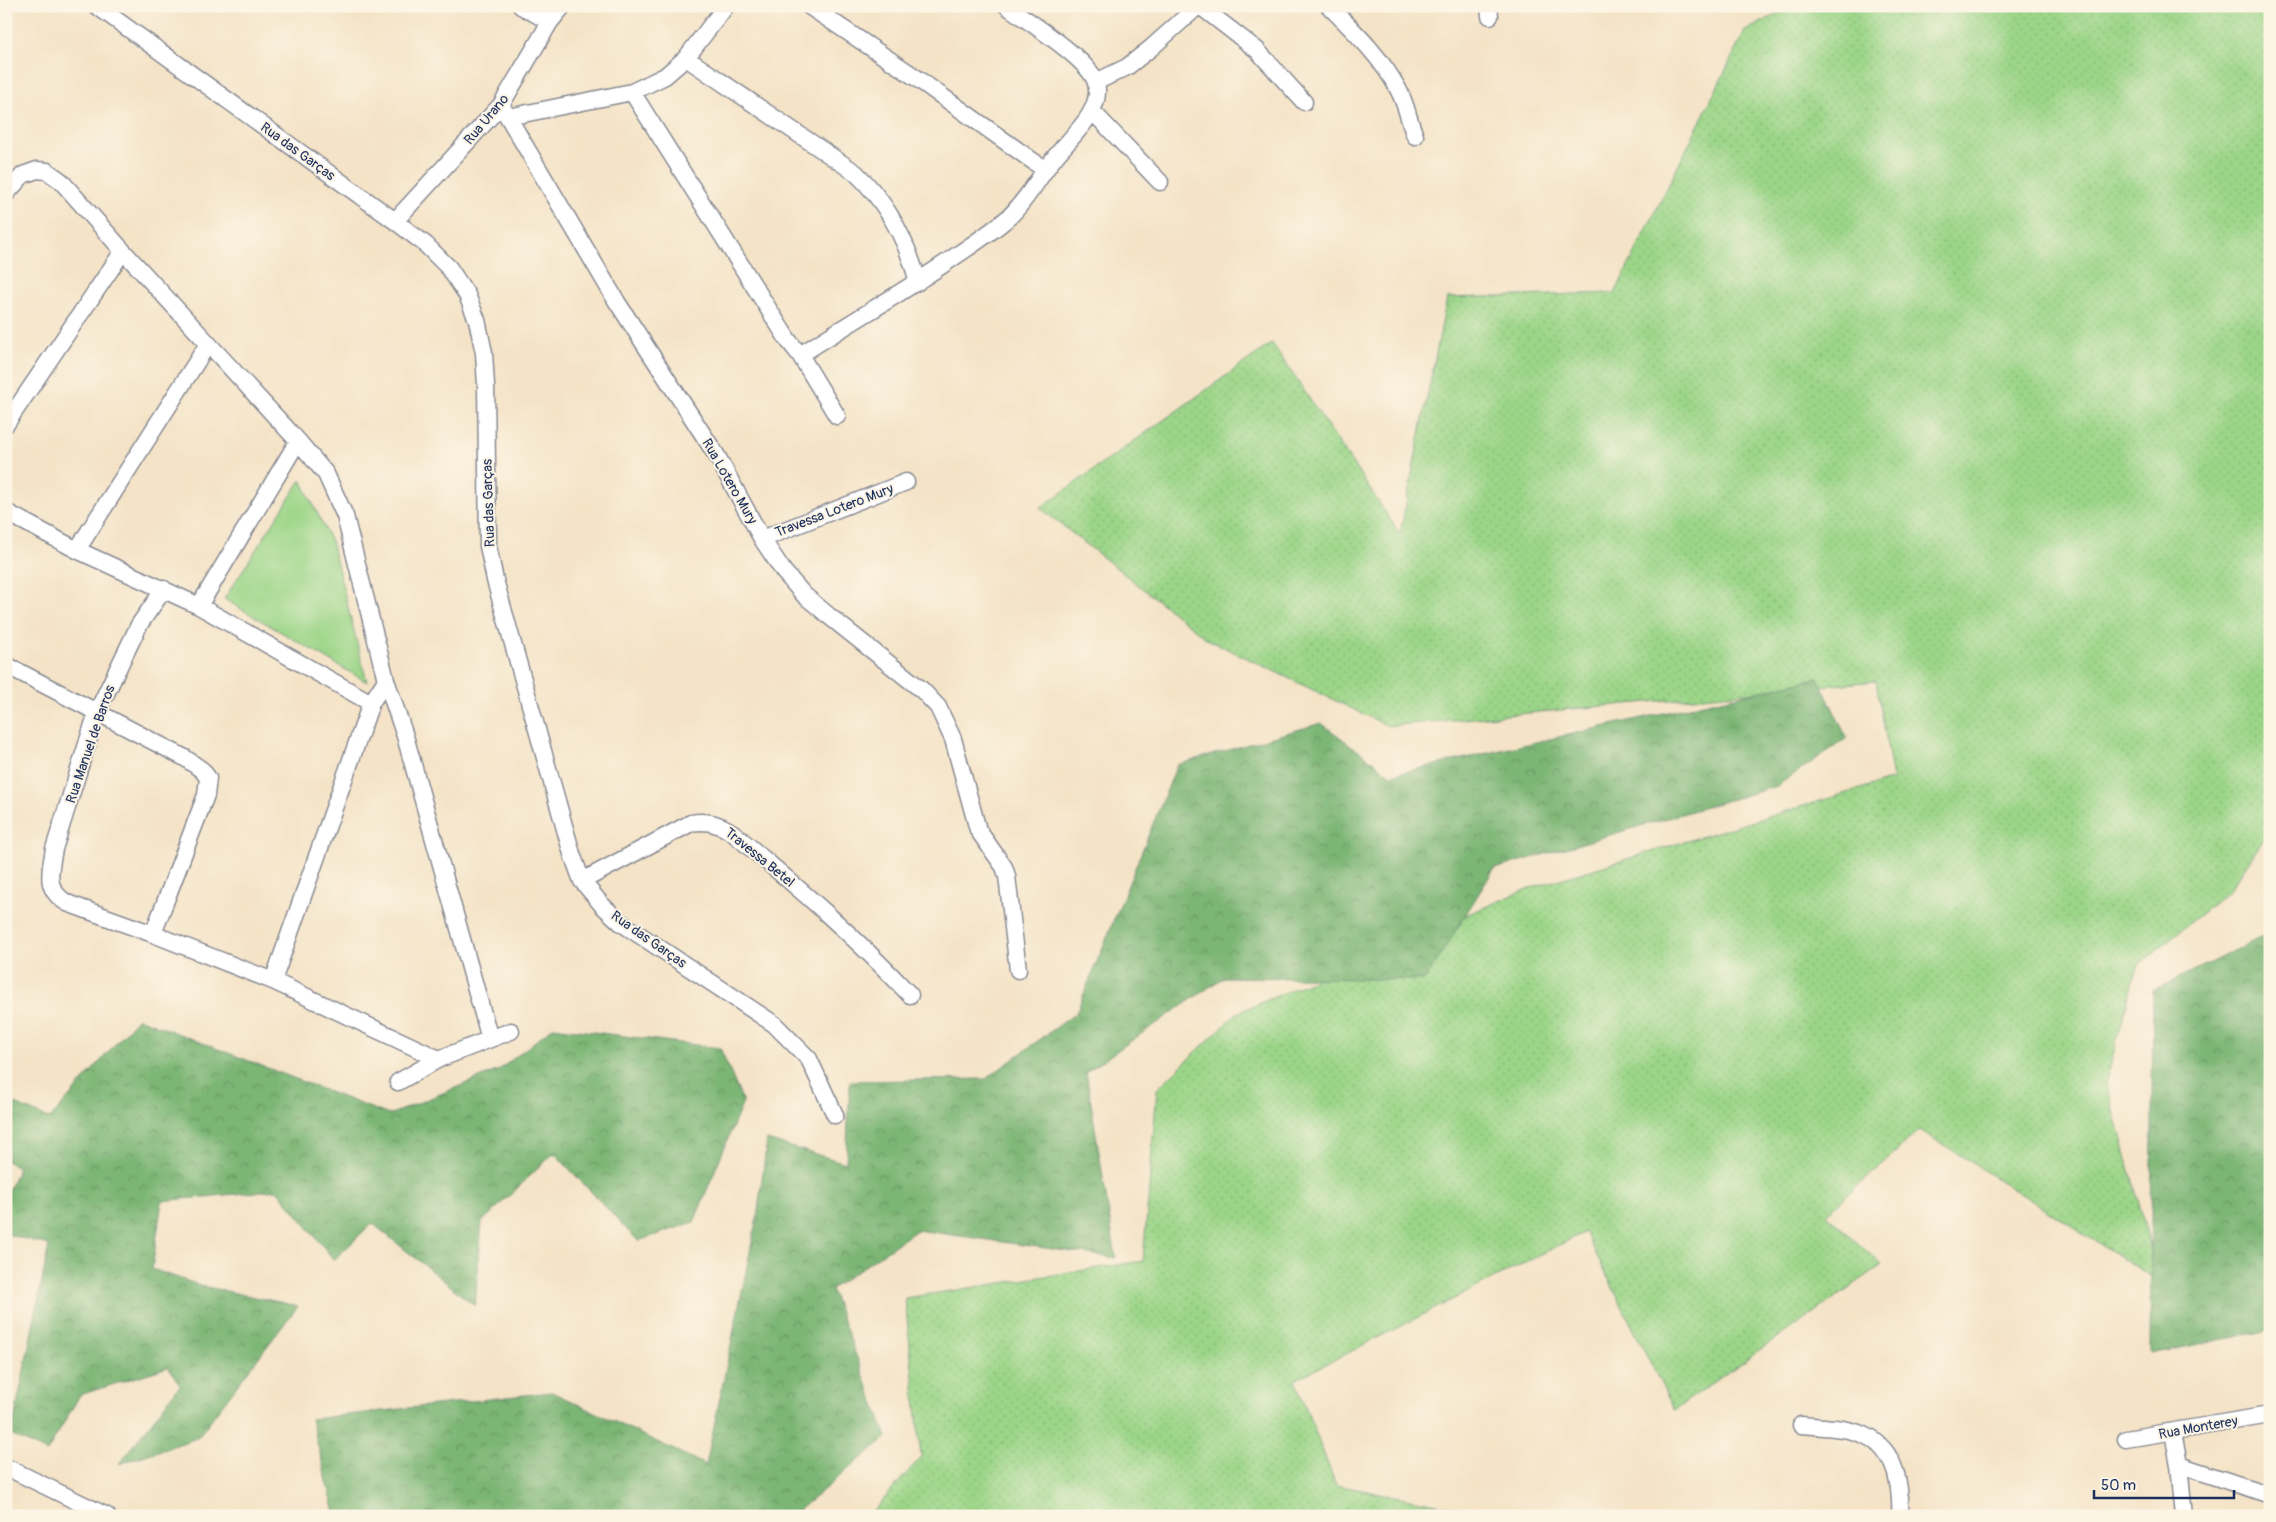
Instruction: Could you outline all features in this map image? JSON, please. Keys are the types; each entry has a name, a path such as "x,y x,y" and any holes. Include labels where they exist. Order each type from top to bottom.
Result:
{"street":[{"name":"Rua das Garças","path":"97,6 425,244 449,268 467,295 477,320 484,353 488,546 572,854 582,880 602,905 620,922 774,1024 809,1060 836,1115"},
{"path":"521,6 550,22"},
{"name":"Rua Urano","path":"395,221 504,111 550,22 563,6"},
{"path":"504,111 632,92 665,76 686,58 726,6"},
{"path":"809,6 915,77 1044,169"},
{"path":"800,355 918,282 996,228 1011,215 1044,169 1092,111 1096,96 1096,82 1077,58 1008,6"},
{"path":"1096,82 1127,67 1152,48 1199,6 1258,50 1304,102"},
{"path":"1329,6 1367,44 1382,64 1399,90 1415,136"},
{"path":"686,58 856,172 871,187 885,206 911,260 918,282"},
{"path":"632,92 838,416"},
{"name":"Rua Lotero Mury","path":"504,111 617,302 717,456 762,539 784,572 804,595 922,690 938,707 953,739 978,830 998,856 1007,876 1018,970"},
{"path":"1092,111 1160,182"},
{"path":"6,194 23,175 37,170 47,171 61,181 123,252 298,440 326,474 345,516 386,680 404,736 490,1039"},
{"path":"6,424 123,252"},
{"path":"77,550 208,344"},
{"path":"200,606 298,440"},
{"name":"Travessa Lotero Mury","path":"762,539 906,482"},
{"path":"6,512 77,550 200,606 371,703"},
{"name":"Rua Manuel de Barros","path":"154,934 67,903 57,897 52,890 51,864 97,712 139,625 164,589"},
{"path":"6,665 185,758 202,770 208,778 208,785 154,934 272,981 438,1059"},
{"path":"272,981 371,703 386,680"},
{"name":"Travessa Betel","path":"582,880 691,823 704,820 720,825 733,833 824,910 857,940 910,995"},
{"path":"398,1082 438,1059 511,1031"},
{"name":"Rua Monterey","path":"2126,1439 2270,1415"},
{"path":"1801,1425 1842,1429 1867,1435 1884,1447 1893,1465 1901,1495 1900,1516"},
{"path":"2173,1432 2179,1465 2184,1516"},
{"path":"2179,1465 2270,1495"},
{"path":"6,1467 107,1516"}],"green space":[{"path":"1792,6 2270,6 2270,830 2229,891 2137,966 2106,1081 2160,1282 1920,1130 1826,1214 1882,1265 1674,1410 1585,1232 1295,1380 1336,1485 1500,1516 869,1516 921,1457 905,1298 1143,1261 1157,1089 1237,1013 1527,889 1893,779 1876,681 1388,726 1207,639 1040,508 1272,343 1400,534 1447,298 1615,293 1745,31"},
{"path":"301,480 331,541 367,682 224,599"},
{"path":"1818,678 1847,738 1777,786 1494,869 1425,980 1224,977 1086,1072 1116,1258 917,1230 831,1289 887,1437 792,1516 336,1516 311,1419 552,1392 706,1465 757,1218 767,1140 846,1163 850,1081 986,1079 1076,1013 1177,765 1321,723 1391,775"},
{"path":"2270,933 2270,1330 2150,1354 2153,991"},
{"path":"138,1018 389,1115 499,1070 553,1027 720,1048 743,1102 694,1222 638,1241 554,1153 482,1222 475,1306 372,1223 334,1260 277,1190 162,1201 152,1269 202,1286 298,1306 197,1438 119,1464 180,1385 168,1367 80,1395 47,1452 11,1435 49,1245 6,1234 6,1195 19,1168 6,1161 6,1100 50,1119"}]}
